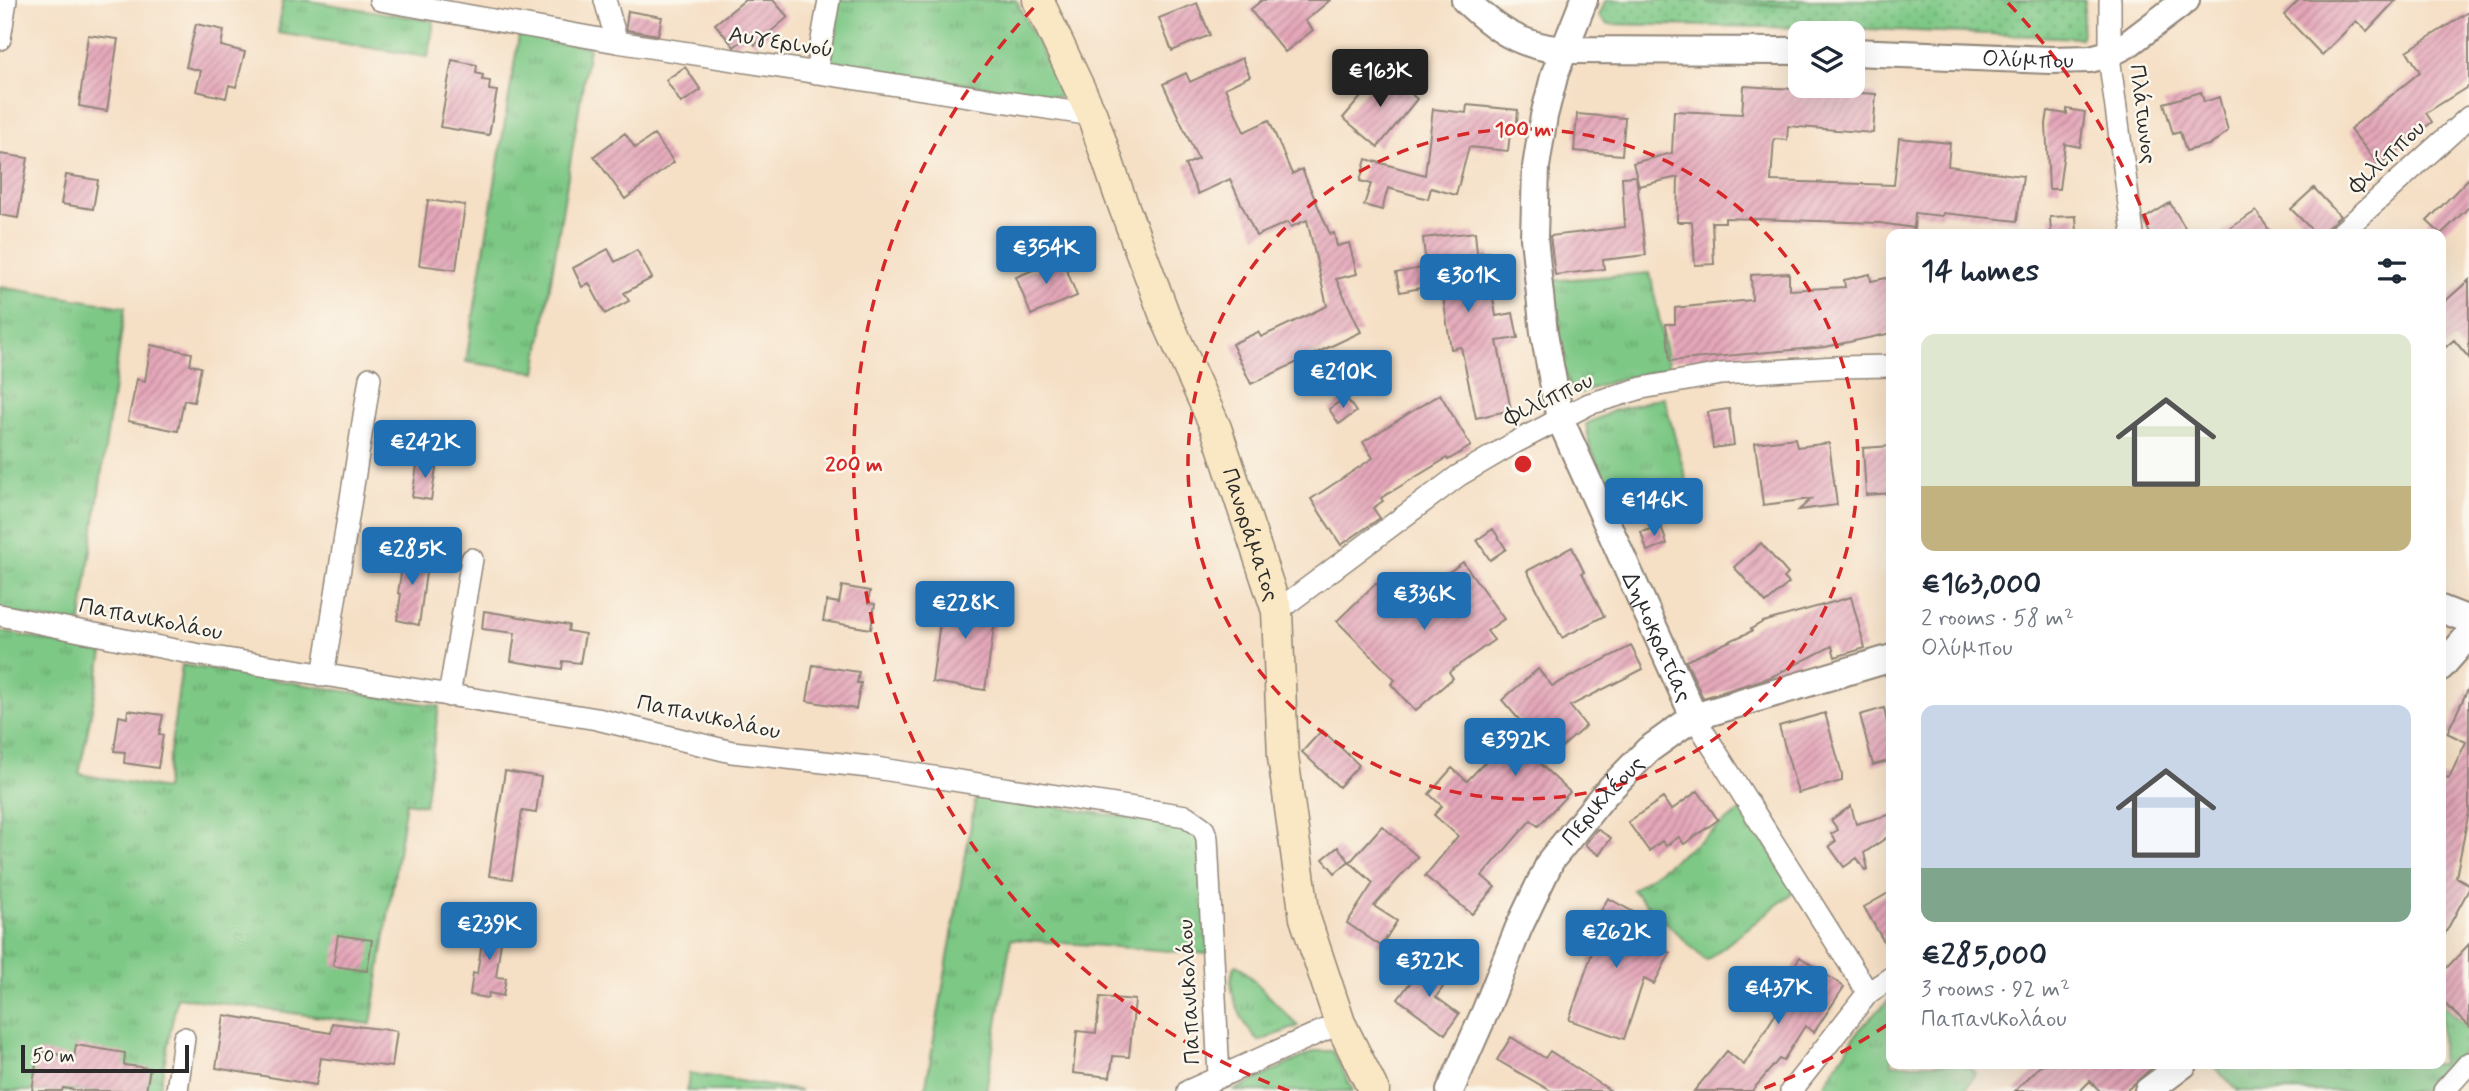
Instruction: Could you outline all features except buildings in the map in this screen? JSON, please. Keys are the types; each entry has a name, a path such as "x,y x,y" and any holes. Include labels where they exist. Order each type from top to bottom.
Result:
{"main road":[{"name":"Πανοράματος","path":"1038,0 1092,115 1165,316 1216,428 1277,611 1283,757 1305,918 1340,1023 1374,1091"}],"street":[{"path":"0,39 6,0"},
{"name":"Αυγερινού","path":"380,0 617,42 1092,115"},
{"path":"605,0 617,42"},
{"path":"816,73 829,0"},
{"path":"1465,0 1511,37 1534,45 1563,50 1788,51"},
{"name":"Δημοκρατίας","path":"1584,0 1563,50 1539,139 1533,210 1535,265 1560,419 1694,717 1868,993"},
{"name":"Πλάτωνος","path":"2110,0 2109,54 2132,229"},
{"name":"Ολύμπου","path":"1865,52 2090,60 2109,54 2138,36 2186,0"},
{"name":"Φιλίππου","path":"2346,229 2469,117"},
{"name":"Φιλίππου","path":"1277,611 1458,476 1589,404 1642,388 1721,374 1886,366"},
{"path":"323,676 370,378"},
{"path":"449,696 472,559"},
{"path":"2446,611 2469,620"},
{"name":"Παπανικολάου","path":"0,614 195,654 597,719 741,754 869,767 1175,814 1193,820 1203,828 1207,838 1219,1076"},
{"path":"2446,661 2469,635"},
{"name":"Περικλέους","path":"1454,1090 1519,928 1550,860 1603,796 1648,750 1694,717 1886,660"},
{"path":"1791,1091 1868,993 1886,982"},
{"path":"1188,1091 1340,1023"},
{"path":"177,1091 184,1038"},
{"path":"2444,1091 2469,1063"},
{"path":"2148,1091 2177,1069"}],"green space":[{"path":"283,0 304,0 434,21 428,57 278,33"},
{"path":"838,0 1016,0 1065,98 829,64"},
{"path":"1606,0 2085,0 2081,38 1865,29 1865,21 1788,21 1788,27 1607,24 1599,16"},
{"path":"1707,0 1799,0 1799,6 1707,3"},
{"path":"519,35 589,47 536,372 466,362"},
{"path":"1924,227 1958,229 1924,229"},
{"path":"1650,273 1669,368 1611,382 1574,395 1564,371 1546,281"},
{"path":"0,287 125,307 80,627 0,610"},
{"path":"1664,397 1689,490 1617,508 1590,447 1586,424 1613,411"},
{"path":"0,631 103,653 79,774 165,789 182,665 439,706 425,805 406,802 371,1024 177,997 159,1091 0,1091"},
{"path":"976,795 1184,826 1201,834 1209,954 1011,939 986,1091 925,1091"},
{"path":"1743,809 1796,890 1706,961 1632,890"},
{"path":"1236,965 1298,1026 1260,1041 1247,1027 1236,1005 1231,983"},
{"path":"1886,1003 1886,1069 1971,1069 1975,1073 1965,1091 1820,1091 1861,1027"},
{"path":"2446,1008 2469,1030 2469,1044 2427,1091 2238,1091 2216,1069 2446,1069"},
{"path":"1315,1051 1333,1051 1353,1091 1233,1091"},
{"path":"689,1073 801,1091 687,1091"}]}
